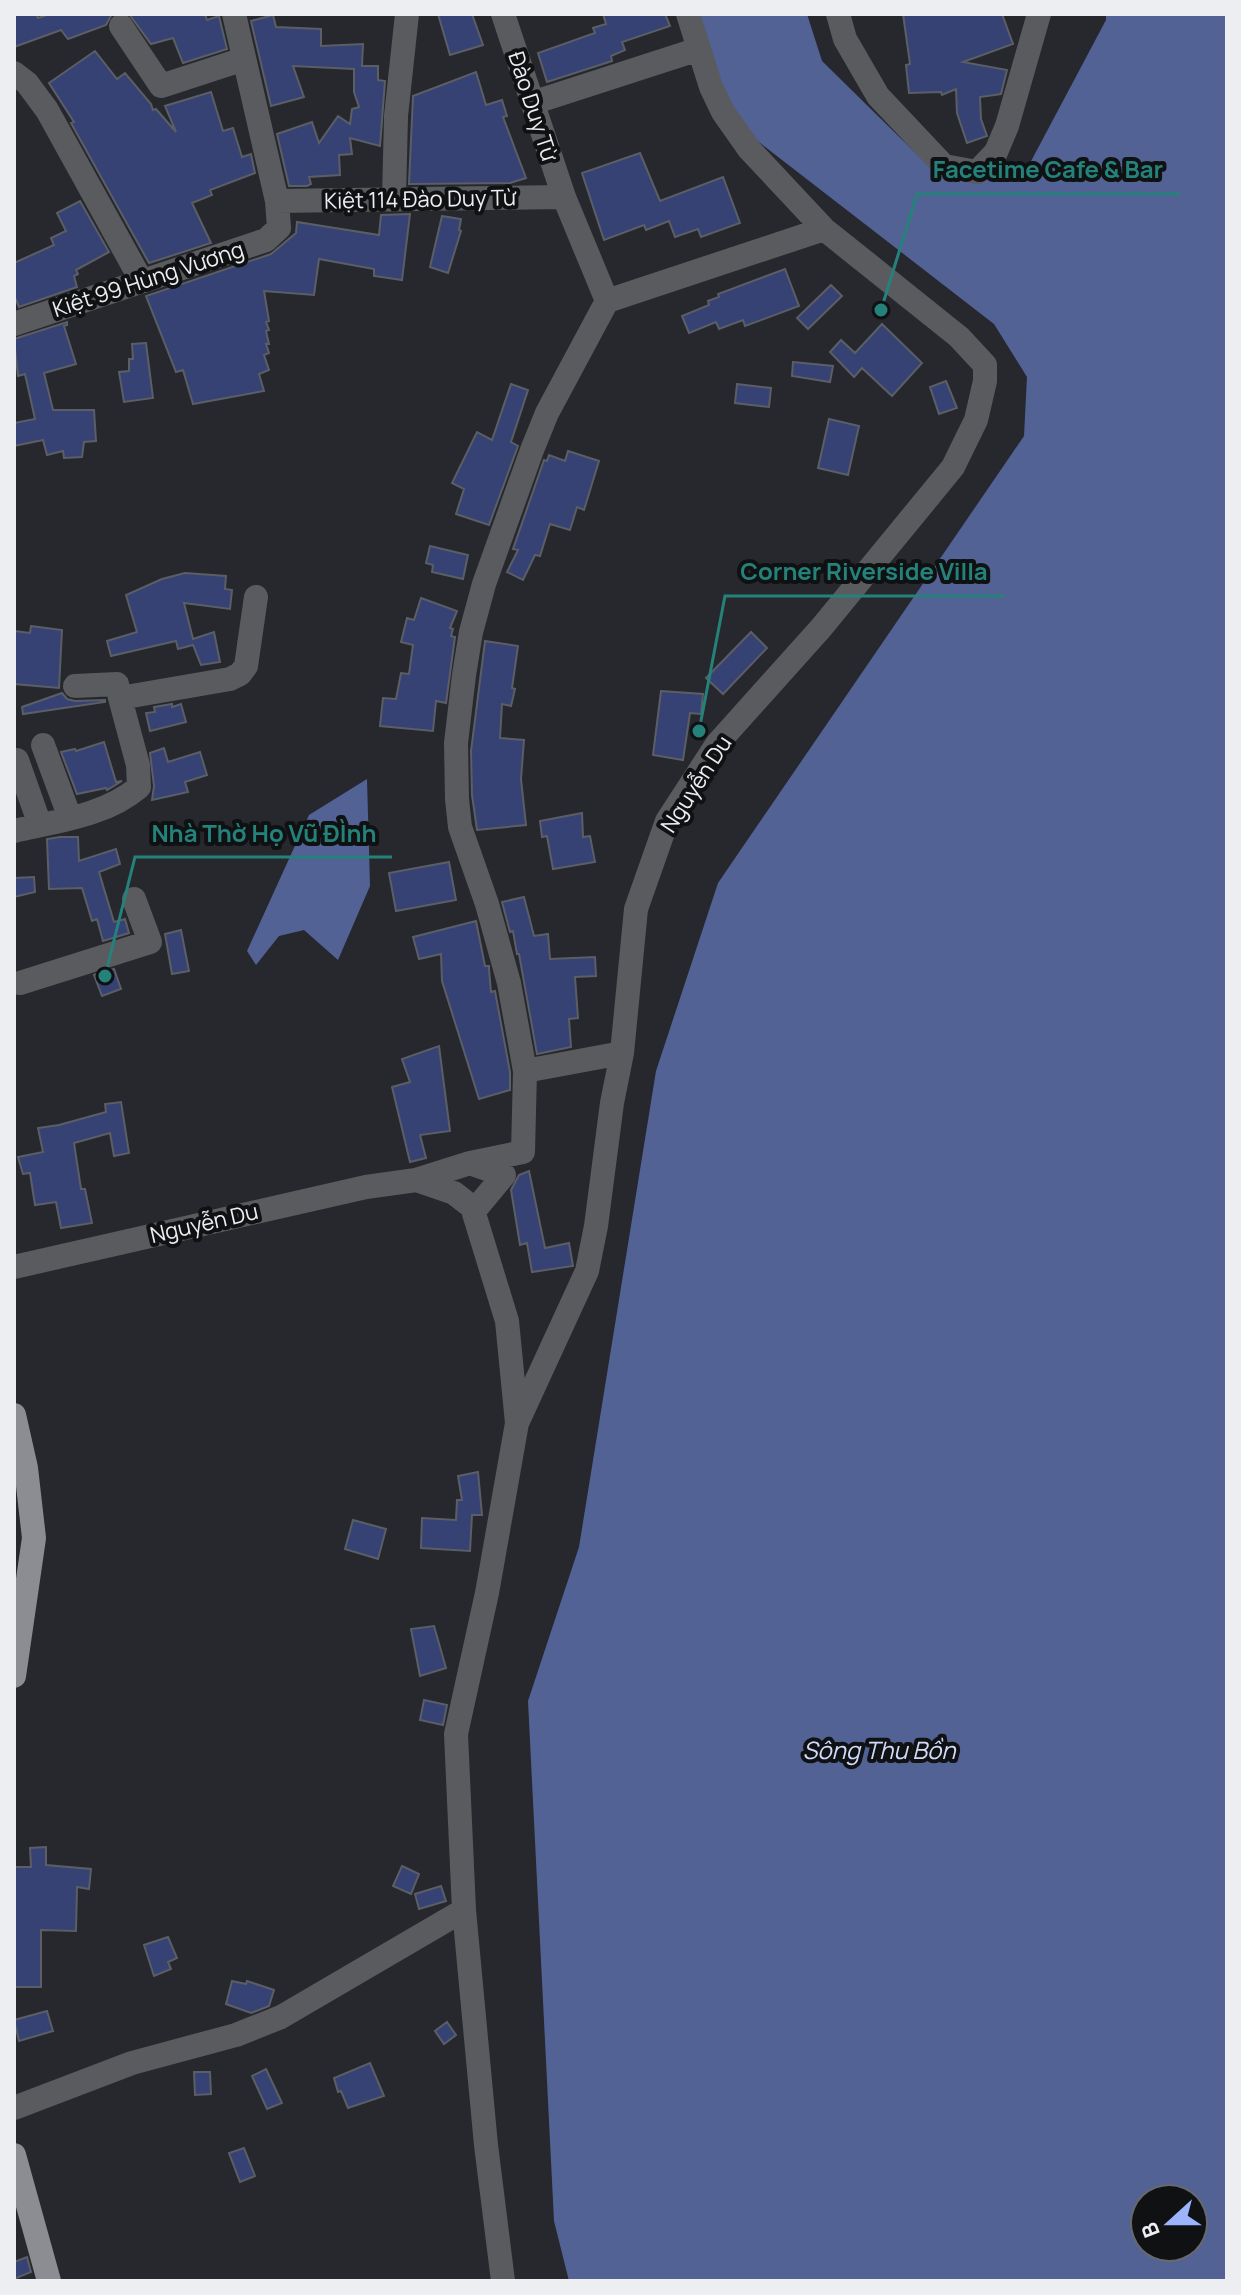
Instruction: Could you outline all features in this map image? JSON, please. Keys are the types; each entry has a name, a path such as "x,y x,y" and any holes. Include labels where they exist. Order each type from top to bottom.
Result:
{"main road":[{"path":"14,1415 26,1468 34,1538 14,1676"},
{"path":"14,2155 49,2281"}],"street":[{"path":"234,14 277,201"},
{"path":"394,199 396,116 407,14"},
{"name":"Đào Duy Từ","path":"503,14 564,197 607,301"},
{"name":"Nguyễn Du","path":"622,1053 636,909 667,821 717,744 821,628 953,467 976,420 985,381 985,365 959,337 824,229 749,149 723,112 711,87 688,14"},
{"path":"838,14 845,39 878,96 944,166 977,172 996,152 1007,126 1039,14"},
{"path":"121,26 161,86 244,59"},
{"path":"532,103 699,49"},
{"path":"14,73 27,83 47,110 141,280"},
{"name":"Kiệt 114 Đào Duy Từ","path":"277,201 564,197"},
{"name":"Kiệt 99 Hùng Vương","path":"14,324 266,240 279,228 277,201"},
{"path":"503,2281 486,2145 464,1910 456,1734 487,1593 517,1423 587,1271 622,1053 525,1071 509,983 487,904 460,827 457,799 459,716 471,632 484,584 547,413 607,301 824,229"},
{"path":"120,698 230,679 240,674 246,666 256,597"},
{"path":"14,831 122,802 139,787 138,765 117,684 75,686"},
{"path":"43,745 70,818"},
{"path":"17,760 40,825"},
{"path":"20,983 150,942 134,899"},
{"name":"Nguyễn Du","path":"14,1267 366,1187 416,1180 470,1163 523,1152 525,1071"},
{"path":"470,1163 504,1175 474,1211"},
{"path":"416,1180 454,1193 474,1211 507,1321 517,1423"},
{"path":"14,2108 132,2063 236,2035 281,2017 464,1910"}],"water":[{"name":"Sông Thu Bồn","path":"695,14 807,14 822,61 936,173 974,178 1029,165 1106,20 1106,14 1227,14 1227,2281 569,2281 554,2221 528,1701 579,1547 656,1071 718,883 1024,436 1027,377 994,324 746,132 724,105"},
{"path":"367,779 370,886 338,960 304,930 279,936 256,965 247,951 309,815"}],"building":[{"path":"14,14 36,14 38,18 50,14 112,14 106,25 68,39 61,30 14,47"},
{"path":"129,14 205,14 207,20 219,16 227,49 183,63 173,38 151,44"},
{"path":"438,14 472,14 483,45 450,55"},
{"path":"603,14 665,14 670,26 622,42 625,50 611,56 612,61 547,82 538,53 595,33 593,28 606,24"},
{"path":"903,14 1002,14 1013,44 963,62 1007,70 1001,94 980,97 981,119 987,136 967,143 957,113 956,89 942,95 941,92 909,93 906,65 910,64"},
{"path":"273,15 276,27 321,29 321,46 363,44 362,66 378,66 378,80 385,81 380,146 350,138 352,154 339,155 340,175 309,177 311,184 307,186 289,186 277,134 312,122 319,143 338,116 350,124 352,109 359,107 354,92 354,69 293,66 304,97 271,106 251,21"},
{"path":"95,51 117,79 125,73 153,110 156,109 176,132 165,106 211,92 223,131 233,128 242,157 251,154 255,173 210,190 212,195 192,203 211,243 149,263 71,123 74,122 49,83"},
{"path":"476,72 486,105 502,100 507,116 503,117 526,178 510,183 409,184 413,96"},
{"path":"640,153 660,201 723,177 740,223 701,237 698,229 675,237 669,221 646,230 644,225 604,240 582,173"},
{"path":"80,201 109,252 76,270 77,287 19,307 14,295 14,263 54,245 51,238 66,231 57,213"},
{"path":"410,214 402,280 374,276 374,269 319,259 314,295 264,291 269,321 266,322 269,330 266,331 269,344 266,344 269,353 264,355 269,370 259,374 264,391 193,404 183,370 176,372 146,296 271,254 296,233 297,222 379,235 381,215"},
{"path":"442,216 461,219 461,231 448,273 430,267"},
{"path":"785,269 799,306 745,326 743,320 719,329 716,322 689,333 682,316 709,305 708,301 719,297 718,294"},
{"path":"831,285 842,296 808,329 797,318"},
{"path":"67,322 64,326 76,364 44,373 53,410 94,410 96,441 84,442 82,457 64,458 63,451 47,455 43,440 14,446 14,423 35,419 25,374 18,376 14,339"},
{"path":"882,324 922,363 892,396 862,368 854,377 830,352 841,340 855,353"},
{"path":"146,343 153,398 124,402 119,372 129,371 129,359 133,359 132,344"},
{"path":"793,362 833,366 830,382 792,376"},
{"path":"946,381 957,408 939,414 930,387"},
{"path":"511,384 528,390 511,442 518,446 489,525 456,514 464,489 452,483 477,432 492,440"},
{"path":"737,384 771,388 769,407 735,403"},
{"path":"829,419 859,426 848,475 818,468"},
{"path":"568,451 599,461 584,510 577,507 570,530 550,524 540,556 535,555 523,580 507,572 518,550 513,549 544,460 547,461 549,455 565,461"},
{"path":"430,546 468,555 463,579 432,572 433,565 426,563"},
{"path":"185,573 226,576 225,589 232,590 230,609 184,603 193,639 214,632 220,662 201,665 193,645 178,649 176,641 111,656 107,641 137,632 126,595 162,579"},
{"path":"421,598 457,611 450,628 453,629 451,636 455,637 446,703 436,701 433,731 380,726 383,698 396,699 401,673 409,674 413,645 401,642 407,618 414,620"},
{"path":"31,626 62,630 59,688 14,684 14,631 30,633"},
{"path":"751,632 767,648 723,694 706,678"},
{"path":"485,641 518,646 512,688 515,689 511,706 502,704 500,738 524,740 521,779 526,825 477,830 471,751"},
{"path":"661,691 703,694 701,714 690,713 683,760 653,755"},
{"path":"62,693 67,699 75,701 105,702 23,714 22,707"},
{"path":"172,704 172,707 181,704 186,722 150,731 146,713 155,712 154,707"},
{"path":"104,742 116,782 122,781 107,790 77,794 61,752 76,751"},
{"path":"164,748 168,762 200,752 207,775 185,782 188,792 152,800 154,786 150,753"},
{"path":"582,813 583,837 590,836 595,862 553,869 547,836 542,837 540,821"},
{"path":"78,837 79,861 116,849 120,864 99,872 114,922 125,919 129,933 103,941 97,919 92,921 82,888 49,889 47,839"},
{"path":"449,862 456,900 396,911 389,873"},
{"path":"34,877 35,892 14,897 14,878"},
{"path":"524,897 534,936 548,934 550,959 595,957 596,976 575,977 578,1018 569,1019 571,1047 537,1054 519,954 502,902"},
{"path":"476,921 485,966 489,966 491,992 495,991 510,1072 510,1090 479,1099 442,981 441,954 419,959 413,937"},
{"path":"181,930 189,971 172,974 165,934"},
{"path":"114,969 121,989 102,996 94,975"},
{"path":"439,1046 450,1131 420,1135 426,1158 410,1162 392,1087 410,1082 402,1059"},
{"path":"121,1102 129,1153 114,1156 110,1133 74,1143 81,1189 85,1189 92,1223 61,1228 56,1202 35,1205 30,1173 23,1174 18,1157 43,1152 38,1128 106,1112 105,1104"},
{"path":"529,1171 545,1248 569,1243 573,1266 532,1272 527,1243 520,1245 511,1190 519,1175"},
{"path":"478,1472 482,1515 472,1515 470,1551 421,1548 422,1518 456,1520 457,1500 462,1500 458,1476"},
{"path":"353,1520 386,1529 378,1559 345,1549"},
{"path":"434,1626 446,1668 420,1676 411,1629"},
{"path":"424,1700 447,1705 443,1725 420,1720"},
{"path":"46,1847 46,1865 91,1869 89,1889 77,1887 76,1931 41,1930 41,1987 14,1987 14,1867 31,1867 30,1848"},
{"path":"402,1866 419,1874 411,1894 393,1886"},
{"path":"441,1886 446,1901 419,1909 415,1894"},
{"path":"168,1937 177,1958 168,1962 171,1969 154,1976 144,1945"},
{"path":"232,1981 246,1984 247,1981 274,1990 269,2006 251,2013 226,2004"},
{"path":"47,2011 53,2031 19,2041 14,2020"},
{"path":"447,2022 456,2035 444,2044 435,2031"},
{"path":"370,2063 384,2096 348,2108 334,2078"},
{"path":"266,2069 282,2103 267,2109 252,2076"},
{"path":"194,2072 210,2072 211,2094 195,2095"},
{"path":"244,2148 255,2176 240,2182 229,2153"},
{"path":"27,2257 31,2272 14,2279 14,2262"}],"place":[{"name":"Facetime Cafe & Bar","path":"881,310"},
{"name":"Corner Riverside Villa","path":"699,731"},
{"name":"Nhà Thờ Họ Vũ ĐÌnh","path":"105,976"}]}
